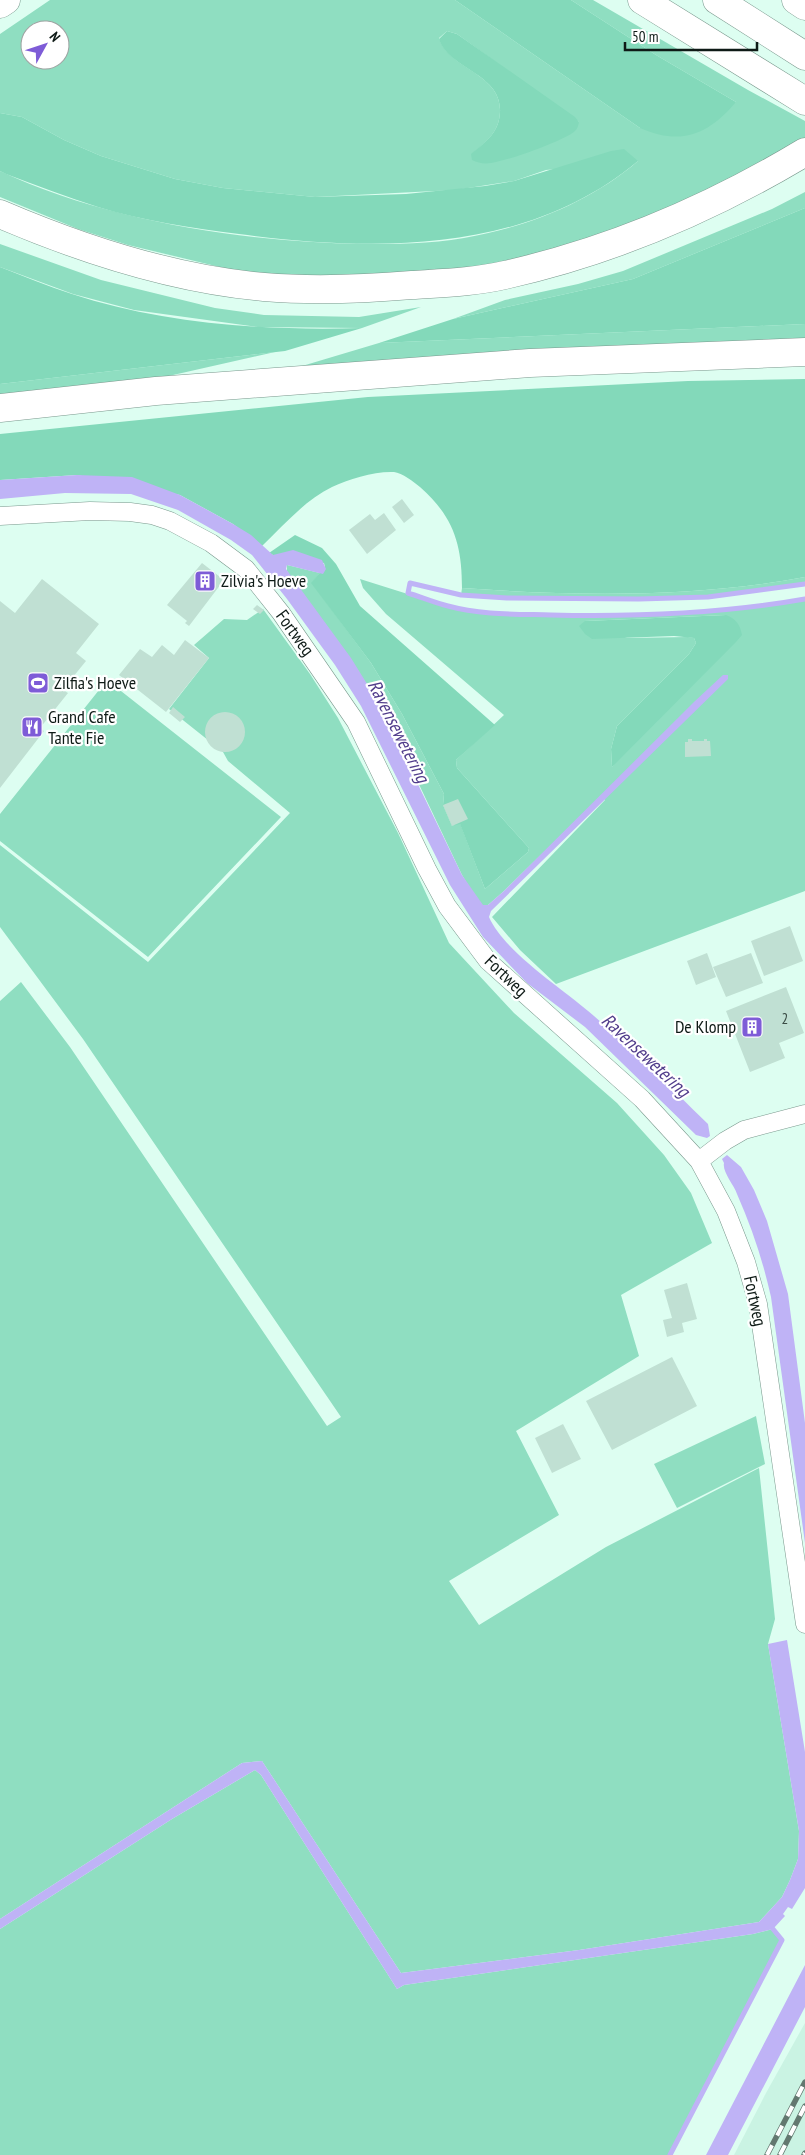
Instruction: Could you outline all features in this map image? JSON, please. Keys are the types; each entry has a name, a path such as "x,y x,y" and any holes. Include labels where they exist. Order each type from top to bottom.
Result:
{"highway":[{"path":"0,4 6,0"},
{"path":"642,0 761,76 805,101"},
{"path":"717,0 799,53"},
{"path":"796,0 805,6"},
{"path":"0,214 54,238 134,263 208,279 264,287 364,289 445,283 503,276 615,245 700,209 758,180 805,152"},
{"path":"0,408 156,391 530,363 805,352"}],"street":[{"name":"Fortweg","path":"0,516 90,511 130,512 152,516 170,521 210,543 246,569 281,612 356,722 427,869 447,906 467,934 488,961 642,1099 699,1161 733,1228 746,1262 758,1304 805,1624"},
{"path":"699,1161 725,1141 744,1130 805,1114"}],"shaded area":[{"path":"77,475 132,477 180,495 233,524 251,535 273,555 293,550 322,560 326,569 323,574 287,565 286,569 351,658 377,700 462,875 483,905 488,905 504,891 695,701 723,675 728,675 728,679 491,911 489,917 497,931 508,944 609,1029 708,1124 710,1136 707,1138 696,1135 585,1027 527,983 483,937 450,885 361,706 335,665 252,555 231,540 178,510 131,494 65,493 0,499 0,480"},
{"path":"727,1155 741,1167 754,1190 767,1221 788,1294 805,1423 805,1543 771,1297 752,1232 724,1167 722,1159"},
{"path":"787,1640 805,1752 805,1888 792,1909 788,1907 783,1914 785,1916 773,1929 753,1934 404,1985 397,1989 261,1775 255,1770 172,1819 0,1929 0,1919 242,1763 262,1761 401,1973 579,1950 759,1922 782,1897 798,1859 799,1831 768,1644"},
{"path":"805,1965 805,2007 728,2155 706,2155"},
{"path":"805,2023 805,2155 734,2155 766,2093"}],"green space":[{"path":"50,0 455,0 640,128 736,102 656,55 571,0 593,0 805,121 805,139 740,177 580,245 489,264 441,271 320,278 245,273 128,245 78,229 0,197 0,171 85,203 130,216 177,226 271,239 387,244 425,243 464,238 534,220 578,201 619,176 638,161 546,170 514,181 455,190 315,197 223,188 175,179 101,156 64,140 22,117 0,113 0,34 20,20 20,70 70,70 70,20 21,20","holes":["447,31 457,34 579,122 472,154 495,131 500,112 498,99 493,88 453,58 439,38"]},
{"path":"455,0 571,0 656,55 736,102 715,123 693,134 668,136 640,128"},
{"path":"447,31 457,34 575,117 579,122 574,132 554,142 509,159 491,163 479,163 472,160 471,154 495,131 500,112 498,99 493,88 453,58 445,49 439,39"},
{"path":"0,113 22,117 64,140 101,156 175,179 223,188 315,197 406,194 485,186 514,181 611,151 624,149 638,161 595,192 548,214 499,230 448,239 396,243 291,240 168,224 132,216 86,203 6,174 0,171"},
{"path":"805,192 805,208 633,279 453,319 505,300 578,284 623,271 772,209"},
{"path":"805,208 805,324 379,343 453,319 633,279"},
{"path":"0,244 101,280 215,308 264,315 359,317 421,307 362,328 258,327 134,310 73,294 0,267"},
{"path":"0,267 63,291 106,304 179,319 290,328 362,328 285,351 0,384"},
{"path":"805,324 805,344 282,372 379,343"},
{"path":"275,352 111,389 0,401 0,384"},
{"path":"805,379 805,577 763,584 677,592 590,594 462,588 458,545 454,533 441,509 420,487 411,480 394,472 354,478 322,492 295,514 262,546 233,524 180,495 77,475 0,480 0,434 368,397 688,381"},
{"path":"295,535 322,548 336,564 360,606 495,725 456,760 457,768 529,848 528,852 485,889 460,824 452,826 443,805 444,794 402,714 371,663 311,583 325,567 324,563 275,556 269,553"},
{"path":"287,565 320,573 312,583 371,663 402,714 444,794 443,805 452,826 460,823 485,889 528,852 529,848 457,768 456,760 504,715 386,614 363,588 360,579 449,607 508,614 602,616 708,612 805,599 805,891 556,984 520,950 492,917 605,800 601,796 504,891 488,905 480,905 462,875 415,776 287,571","holes":["726,615 612,767 611,749 617,726 689,654 696,643 694,638 688,637 627,638 585,621"]},
{"path":"805,577 805,584 708,597 604,599 461,595 462,588 590,594 677,592 721,589"},
{"path":"263,609 310,674 338,718 398,833 449,943 514,1013 617,1103 664,1155 691,1193 712,1243 621,1295 639,1356 516,1431 559,1515 449,1581 479,1625 606,1547 759,1468 775,1619 768,1644 799,1831 798,1859 790,1880 782,1897 759,1922 579,1950 401,1973 262,1761 242,1763 0,1919 0,1001 21,982 70,1047 327,1426 341,1417 83,1039 0,927 0,845 148,962 290,813 228,761 223,752 169,709 209,658 194,645 224,619 247,620"},
{"path":"726,615 737,622 742,635 612,767 611,749 617,726 689,654 696,643 694,638 674,636 592,639 579,626 585,621"},
{"path":"107,680 281,817 148,957 0,841 0,814"},
{"path":"756,1416 765,1464 677,1508 654,1464"},
{"path":"255,1770 261,1775 397,1989 404,1985 753,1934 773,1929 782,1940 670,2155 0,2155 0,1929 172,1819"}],"building":[{"path":"402,499 414,515 404,523 392,507"},
{"path":"384,513 396,530 367,554 349,530 370,514 375,520"},
{"path":"202,563 224,580 189,626 185,623 187,621 167,605"},
{"name":"Zilfia's Hoeve","path":"42,579 99,624 76,653 86,661 73,677 78,681 72,689 67,685 63,690 68,693 40,728 44,731 0,788 0,601 15,613"},
{"path":"257,605 264,610 260,614 253,609"},
{"path":"185,640 209,658 166,712 119,675 140,649 152,657 162,645 174,655"},
{"path":"173,707 185,717 180,722 169,713"},
{"path":"229,712 236,715 242,721 245,732 244,740 236,749 229,752 221,752 214,749 206,740 205,728 208,721 217,713"},
{"path":"688,739 704,741 704,739 707,739 707,741 710,741 711,756 685,757 685,742 688,742"},
{"path":"458,799 468,819 452,826 443,805"},
{"path":"790,926 803,961 764,976 751,941"},
{"path":"707,953 716,977 696,985 687,961"},
{"path":"751,953 763,983 726,997 713,967"},
{"name":"De Klomp","path":"786,987 804,1033 779,1043 785,1058 750,1072 726,1011"},
{"path":"687,1283 697,1319 682,1323 684,1332 667,1337 663,1320 672,1318 664,1290"},
{"path":"672,1357 697,1406 612,1450 586,1401"},
{"path":"563,1424 581,1459 552,1473 535,1438"}],"waterway":[{"path":"805,584 708,597 639,599 507,598 461,595 410,583 408,593 443,605 486,613 583,616 647,615 710,611 805,599"},
{"path":"670,2155 782,1940 773,1929"}],"railway":[{"path":"767,2155 805,2082"},
{"path":"780,2155 805,2106"}],"place":[{"name":"Zilvia's Hoeve","path":"205,581"},
{"name":"Zilfia's Hoeve","path":"38,683"},
{"name":"Grand Cafe Tante Fie","path":"32,727"},
{"name":"De Klomp","path":"752,1027"}],"water label":[{"name":"Ravensewetering","path":"399,731"},
{"name":"Ravensewetering","path":"646,1055"}]}
